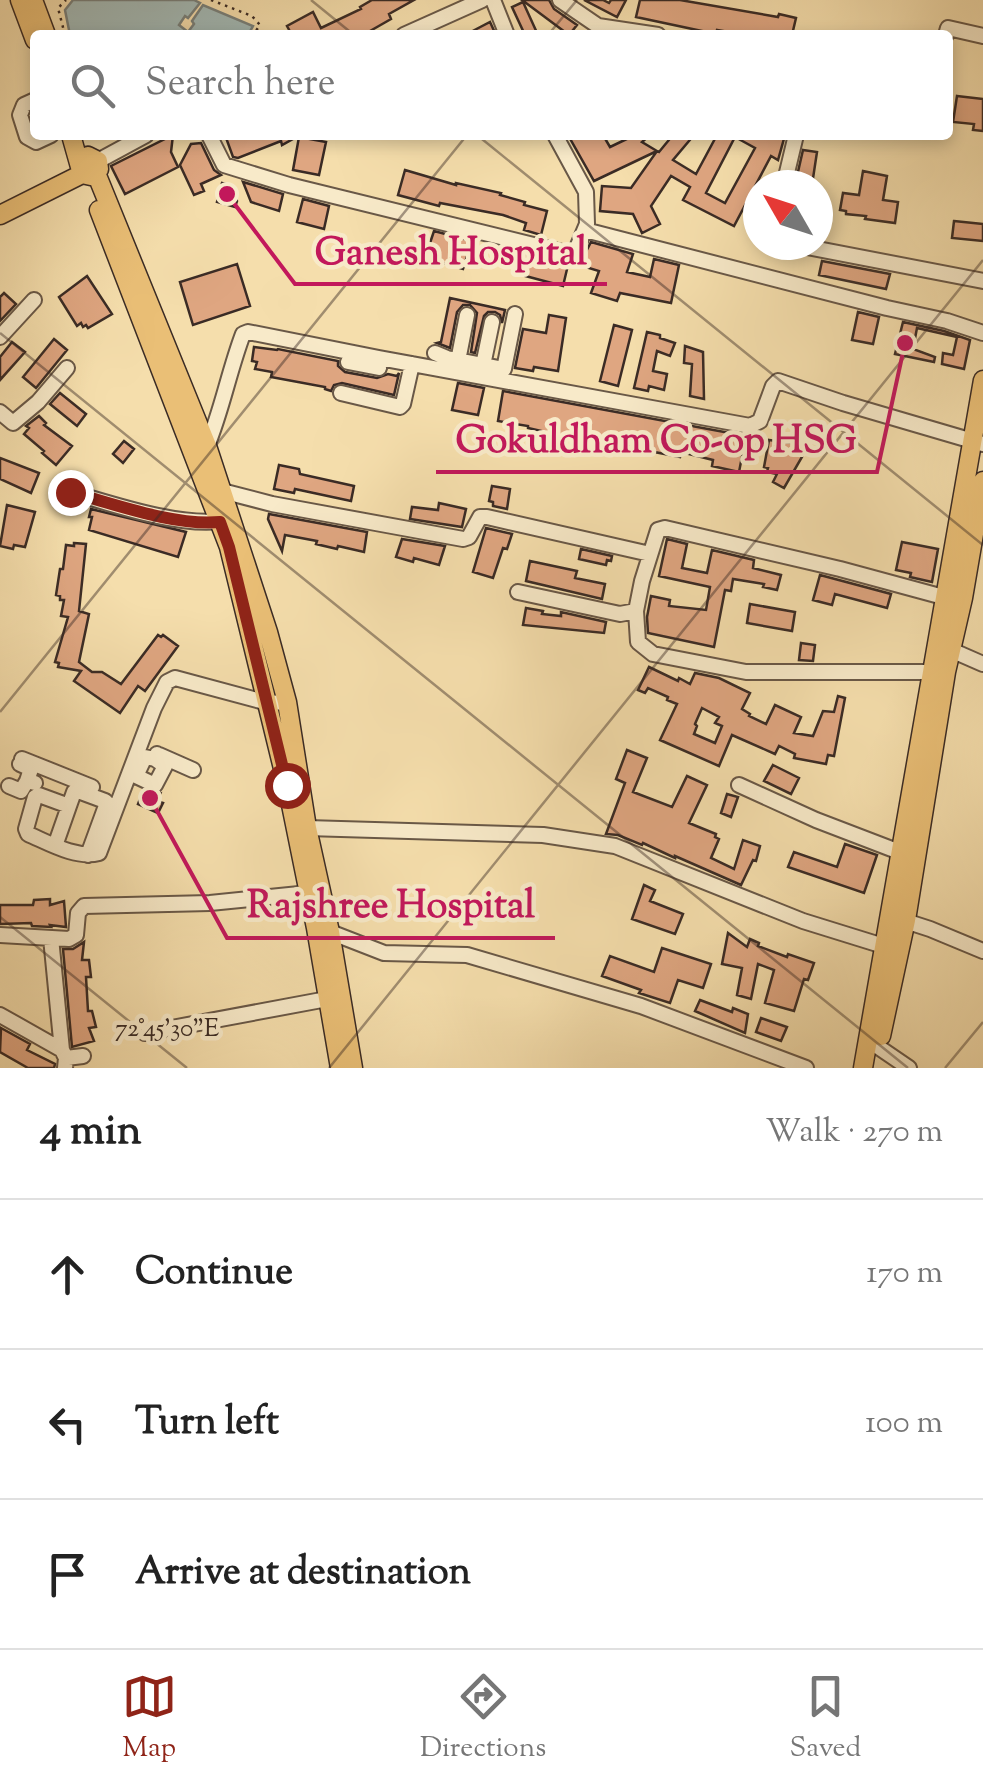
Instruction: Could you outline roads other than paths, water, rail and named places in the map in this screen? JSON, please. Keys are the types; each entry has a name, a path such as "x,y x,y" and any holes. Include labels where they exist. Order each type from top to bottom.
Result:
{"main road":[{"path":"20,0 31,30"},
{"path":"32,0 44,30"},
{"path":"74,140 89,167 207,446 220,522 324,927 353,1068"},
{"path":"85,140 89,167 254,584 288,702 314,892"},
{"path":"0,216 89,167"},
{"path":"972,534 983,380"},
{"path":"864,1068 873,1044 893,949 908,855 932,766 939,672 983,481"},
{"path":"324,927 327,998 340,1068"},
{"path":"873,1044 876,1068"}],"street":[{"path":"415,30 482,0"},
{"path":"493,0 505,30"},
{"path":"560,0 607,30"},
{"path":"947,30 983,36"},
{"path":"30,102 24,105 20,115 30,138"},
{"path":"89,167 137,140"},
{"path":"212,140 224,165 289,186 574,255 587,224 586,192 559,140"},
{"path":"788,170 795,140"},
{"path":"585,230 983,332"},
{"path":"833,252 983,280"},
{"path":"0,337 34,300"},
{"path":"482,370 504,369 515,314"},
{"path":"457,366 467,315"},
{"path":"482,370 492,322"},
{"path":"207,446 243,334 248,332 378,363 411,369 457,366 482,370 750,426 760,422 778,381 978,443"},
{"path":"436,353 457,366"},
{"path":"348,362 378,363"},
{"path":"0,412 14,423 68,368"},
{"path":"341,392 400,407 411,369"},
{"path":"214,490 463,539 469,537 480,516 487,516 650,554"},
{"path":"70,492 151,514 220,522"},
{"path":"939,672 746,672 654,654 638,642 636,611 658,530 666,528 954,597"},
{"path":"518,592 620,614 636,611"},
{"path":"944,649 983,664"},
{"path":"134,774 154,708 167,682 175,678 268,704 288,702"},
{"path":"134,774 155,785 165,766 140,746"},
{"path":"69,806 35,797 28,834 74,853 99,854 120,799 145,757 193,770"},
{"path":"31,785 31,770 21,762 120,799"},
{"path":"10,786 22,791 31,785 42,767"},
{"path":"740,785 816,820 908,855"},
{"path":"55,846 74,792 78,791 107,803 88,855"},
{"path":"308,828 543,835 614,846 804,920 893,949"},
{"path":"0,935 70,939 76,935 78,913 84,906 210,903 314,892"},
{"path":"898,918 983,951"},
{"path":"324,927 384,953 467,955 641,1006 806,1068"},
{"path":"51,938 64,1059"},
{"path":"145,1033 327,998"},
{"path":"0,1015 64,1059 83,1056"},
{"path":"873,1044 910,1068"}],"water":[{"path":"73,0 200,3 179,25 185,30 69,30 65,10"},
{"path":"203,5 253,26 251,30 190,30"}],"place":[{"name":"Ganesh Hospital","path":"227,194"},
{"name":"Gokuldham Co-op HSG","path":"905,343"},
{"name":"Rajshree Hospital","path":"150,798"}]}
